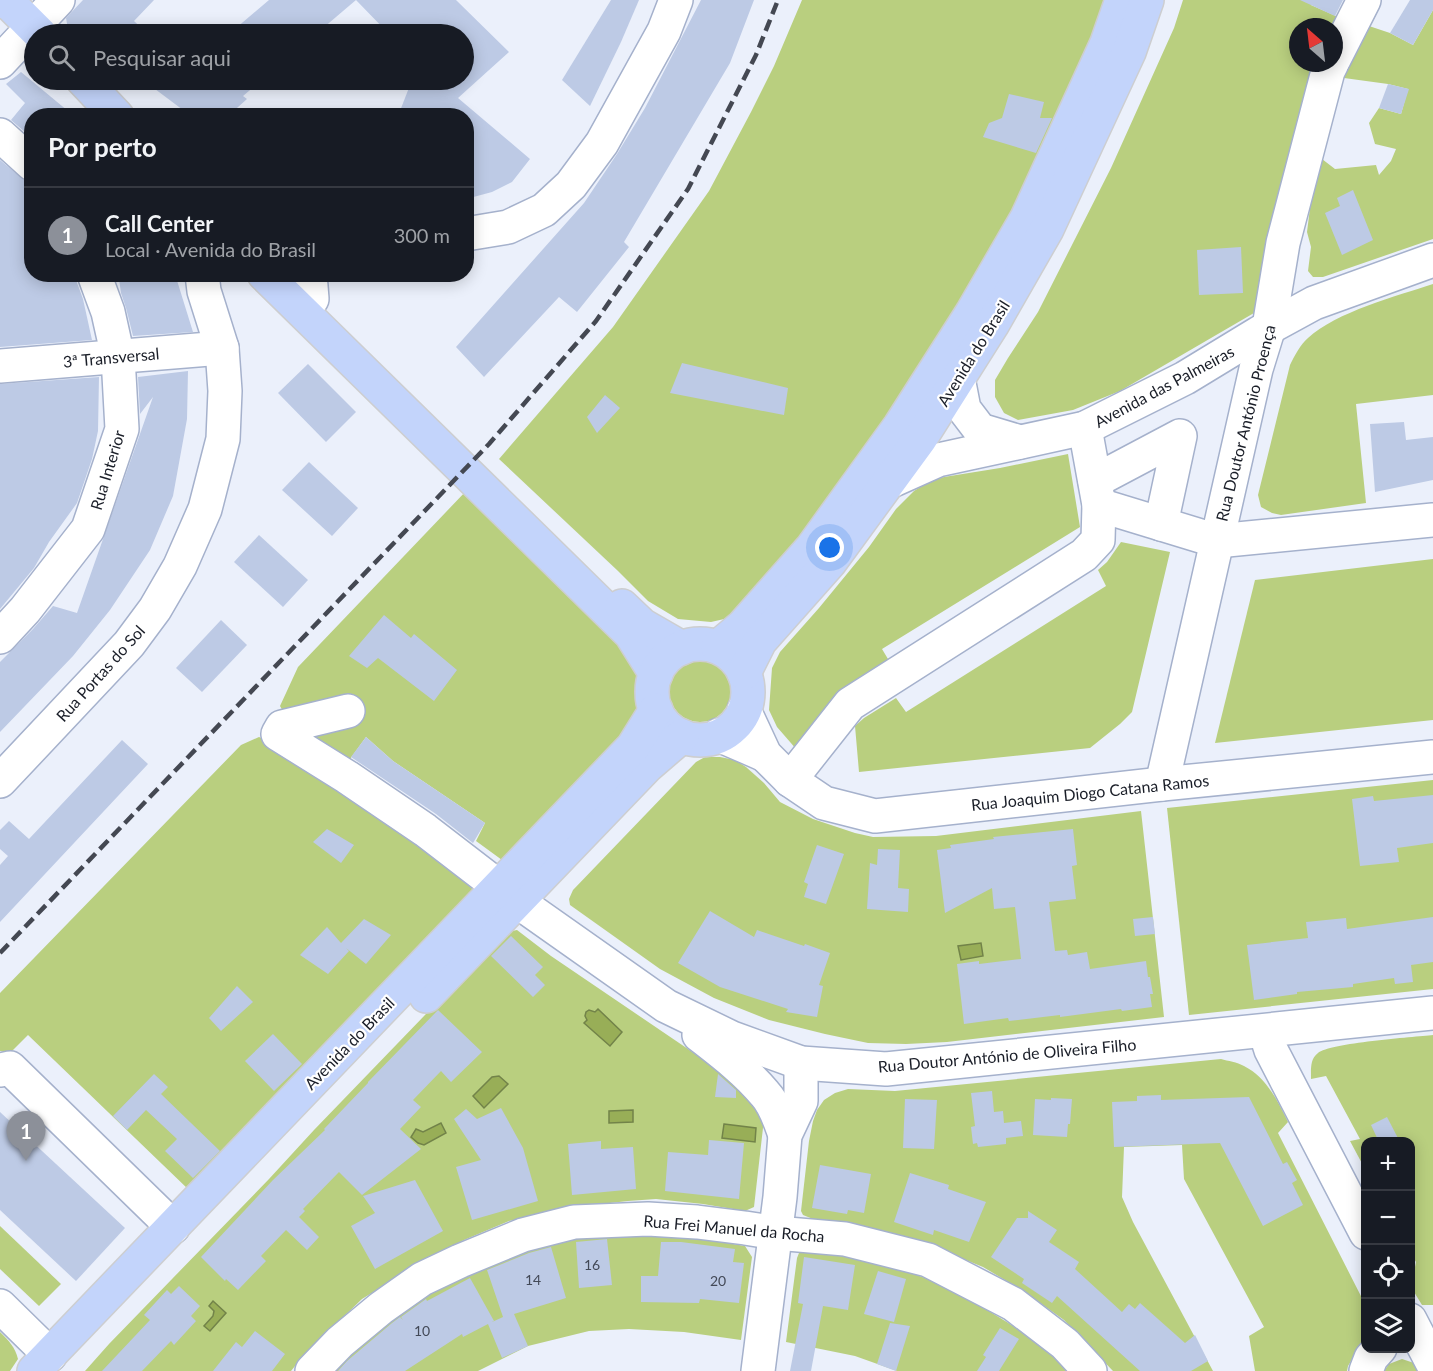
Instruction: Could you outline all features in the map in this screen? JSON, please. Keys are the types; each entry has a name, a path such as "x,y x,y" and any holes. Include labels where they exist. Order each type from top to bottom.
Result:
{"main road":[{"path":"6,0 30,24"},
{"name":"Avenida do Brasil","path":"718,647 743,626 812,548 920,441 972,313 1026,218 1107,43 1122,0"},
{"name":"Avenida do Brasil","path":"744,673 760,641 830,562 920,441 992,325 1047,229 1129,52 1147,0"},
{"path":"92,90 109,108"},
{"path":"272,282 631,634 656,674"},
{"path":"311,286 642,625 682,648"},
{"path":"694,644 718,647 738,662 744,673 747,698 744,710 729,729 719,735 707,739 682,736 662,721 656,710 653,686 656,674 671,654 682,648 694,644"},
{"name":"Avenida do Brasil","path":"50,1366 508,894 633,747 656,710"},
{"name":"Avenida do Brasil","path":"50,1366 173,1227 508,894 682,736"}],"street":[{"path":"40,24 58,0"},
{"path":"474,233 508,227 544,210 571,185 602,143 664,31 676,0"},
{"name":"Rua Doutor António Proença","path":"1343,41 1364,0"},
{"path":"0,62 24,41"},
{"name":"Rua Doutor António Proença","path":"1162,784 1256,369 1269,327 1283,243 1328,72"},
{"path":"0,135 24,157"},
{"name":"Avenida das Palmeiras","path":"920,441 1022,443 1085,428 1185,378 1269,327 1314,303 1433,261"},
{"name":"Rua Interior","path":"0,637 25,610 88,529 122,429 118,357 108,312 97,282"},
{"name":"Rua Portas do Sol","path":"0,782 129,644 155,609 180,566 206,508 223,439 225,392 222,348 203,282"},
{"name":"3ª Transversal","path":"0,366 222,348"},
{"path":"958,378 964,409 980,430"},
{"path":"790,780 850,704 1084,555 1098,540 1097,493 1085,428"},
{"path":"920,441 944,429 980,430 1022,443"},
{"path":"1097,493 1180,436 1161,524"},
{"path":"1097,493 1161,524 1217,541 1433,520"},
{"name":"Rua Joaquim Diogo Catana Ramos","path":"744,710 765,755 790,780 824,802 875,816 1433,757"},
{"name":"Rua Doutor António de Oliveira Filho","path":"348,711 282,727 278,734 425,830 508,894 666,1006 732,1038 801,1063 886,1068 918,1066 1433,1013"},
{"name":"Rua Joaquim Diogo Catana Ramos","path":"719,735 765,755"},
{"path":"666,1006 739,1068 788,1116"},
{"path":"1265,1030 1271,1050 1361,1225"},
{"path":"758,1371 788,1116 780,1091 801,1063"},
{"path":"788,1116 852,1066"},
{"path":"0,1070 10,1068 173,1227"},
{"name":"Rua Frei Manuel da Rocha","path":"312,1371 340,1342 381,1308 422,1279 460,1261 523,1235 574,1222 648,1219 697,1222 776,1233 845,1239 928,1260 1013,1304 1065,1344 1090,1371"},
{"path":"0,1306 50,1366"},
{"path":"1417,1322 1433,1364"},
{"path":"1366,1371 1376,1353"}],"shaded area":[{"path":"802,0 1114,0 1047,149 938,344 804,537 733,617 711,622 678,619 648,601 499,459 613,327 709,191 774,66"},
{"path":"1183,0 1312,0 1311,5 1340,18 1289,18 1289,72 1329,72 1273,302 1120,391 1073,410 1018,420 1004,413 995,397 995,380 1038,312 1111,168 1174,28"},
{"path":"1433,10 1433,239 1323,277 1313,277 1308,271 1311,247 1307,232 1310,208 1322,159 1335,169 1376,165 1379,175 1391,161 1396,149 1375,144 1369,123 1379,108 1401,114 1408,89 1344,78 1350,57 1369,26 1390,33 1413,45"},
{"path":"1433,284 1433,395 1356,404 1366,503 1281,515 1261,507 1258,495 1290,365 1303,344 1334,320"},
{"path":"1068,454 1080,527 882,649 891,664 797,750 777,727 769,710 772,668 780,652 869,547 896,509 914,491 928,482"},
{"path":"467,490 613,631 639,673 638,713 628,731 512,853 502,860 476,841 485,823 393,761 366,737 345,766 296,734 280,706 298,667"},
{"path":"1121,542 1170,552 1132,712 1120,724 1090,748 859,772 855,726 864,718 896,698 906,712 1106,586 1098,570 1107,562"},
{"path":"1433,559 1433,720 1215,743 1255,580"},
{"path":"694,660 706,660 722,669 729,679 731,691 729,703 722,713 706,722 694,722 683,717 674,708 669,697 669,685 674,674 683,665"},
{"path":"259,737 278,745 463,879 474,891 189,1190 28,1035 10,1053 0,1051 0,993 241,745"},
{"path":"705,757 735,760 764,783 780,802 813,819 873,837 936,836 1141,811 1164,1017 947,1042 868,1043 769,1020 714,998 660,969 570,905 569,899 573,890 696,762"},
{"path":"1433,780 1433,989 1189,1015 1167,808"},
{"path":"517,930 551,956 741,1085 764,1119 754,1207 745,1211 656,1199 565,1208 509,1221 464,1240 362,1299 304,1355 291,1371 85,1371 480,958 506,932"},
{"path":"981,943 983,956 961,960 958,946"},
{"path":"598,1009 622,1032 610,1046 584,1023 587,1020 586,1012 589,1010 595,1012"},
{"path":"1433,1035 1433,1305 1422,1305 1415,1294 1415,1137 1361,1137 1361,1162 1350,1141 1360,1139 1326,1076 1311,1079 1312,1061 1318,1053 1338,1046"},
{"path":"1221,1059 1252,1071 1265,1083 1288,1122 1278,1133 1361,1296 1361,1345 1347,1371 1255,1371 1249,1336 1264,1327 1184,1179 1182,1145 1124,1147 1122,1197 1133,1222 1213,1371 1113,1371 1064,1320 1022,1290 983,1267 929,1245 883,1231 813,1219 803,1215 801,1211 809,1141 817,1110 824,1100 848,1089 895,1091"},
{"path":"499,1076 508,1084 484,1108 473,1096 492,1077"},
{"path":"633,1110 633,1122 609,1123 609,1111"},
{"path":"441,1123 446,1133 424,1145 411,1137 416,1129 423,1132"},
{"path":"724,1124 756,1128 755,1142 722,1138"},
{"path":"0,1226 61,1284 39,1306 0,1269"},
{"path":"626,1233 692,1237 745,1246 752,1257 741,1340 684,1332 629,1329 589,1331 528,1346 478,1371 331,1371 378,1325 431,1291 491,1259 556,1241"},
{"path":"804,1250 880,1264 944,1286 1007,1322 1053,1355 1070,1371 897,1371 855,1356 786,1342 797,1258"},
{"path":"213,1301 226,1313 210,1331 204,1326 213,1316 214,1311 209,1306"},
{"path":"0,1332 11,1344 18,1359 10,1371 0,1371"},
{"path":"1402,1359 1414,1363 1419,1371 1384,1371 1389,1364"}],"building":[{"path":"83,0 154,0 134,21 137,24 67,24 66,18"},
{"path":"269,0 356,0 328,24 241,24"},
{"path":"356,0 456,0 509,52 474,84 474,24 379,24"},
{"path":"611,0 639,0 590,106 562,80"},
{"path":"701,0 754,0 730,63 624,242 629,247 577,312 559,297 484,377 456,347 584,203 645,108"},
{"path":"1300,0 1343,0 1335,16"},
{"path":"1410,0 1433,0 1433,10 1413,45 1390,33"},
{"path":"21,72 24,74 24,90 43,90 64,108 24,108 24,131 11,120 25,103 6,84"},
{"path":"1388,84 1409,89 1401,114 1379,108"},
{"path":"156,90 250,90 243,96 247,99 237,108 180,108"},
{"path":"408,90 467,90 458,98 470,108 401,108"},
{"path":"1009,94 1044,102 1040,118 1052,118 1036,153 983,137 989,123 1002,118"},
{"path":"474,112 530,159 512,182 492,192 474,197"},
{"path":"0,160 24,180 24,282 77,282 92,340 0,347"},
{"path":"1353,190 1373,240 1342,255 1325,213 1340,206 1337,198"},
{"path":"1241,247 1243,293 1199,295 1197,250"},
{"path":"119,282 177,282 193,332 133,336"},
{"path":"682,363 788,388 784,415 670,393"},
{"path":"308,364 356,412 326,442 278,393"},
{"path":"188,371 187,419 173,496 150,550 110,610 73,656 0,732 0,662 53,606 77,613 153,397 140,414 138,377"},
{"path":"99,377 98,431 92,459 77,503 49,542 34,568 0,609 0,384"},
{"path":"605,395 620,408 597,433 587,417"},
{"path":"1404,422 1406,440 1433,437 1433,480 1375,492 1370,424"},
{"path":"309,462 358,508 332,536 282,490"},
{"path":"259,535 308,580 283,607 234,562"},
{"path":"384,615 411,638 414,634 457,670 434,701 378,658 367,668 349,656"},
{"path":"221,620 247,645 202,692 176,668"},
{"path":"366,737 393,761 485,823 473,843 436,814 351,757"},
{"path":"122,740 148,764 0,922 0,865 8,856 0,849 0,830 9,821 29,839"},
{"path":"1433,795 1433,843 1397,848 1399,862 1360,866 1352,799 1373,796 1374,801"},
{"path":"327,829 354,845 341,863 313,842"},
{"path":"1073,829 1077,865 1072,866 1076,899 1049,902 1055,951 1067,950 1068,955 1087,952 1090,969 1146,961 1153,994 1150,994 1152,1007 1009,1021 1008,1018 964,1024 957,964 1021,959 1015,907 994,909 992,888 945,913 937,850 951,848 950,845 994,839 993,837"},
{"path":"817,845 844,854 826,904 804,897 808,884 804,882"},
{"path":"878,849 900,850 898,888 909,889 908,912 867,909 870,863 877,865"},
{"path":"710,911 754,937 757,930 830,953 819,985 823,986 817,1017 786,1012 788,1009 720,987 678,963"},
{"path":"1153,917 1155,934 1135,936 1133,919"},
{"path":"1433,917 1433,962 1411,965 1413,982 1395,984 1394,978 1353,984 1353,987 1297,992 1297,994 1254,1000 1247,945 1308,938 1306,922 1346,918 1347,929"},
{"path":"364,919 391,935 366,964 346,948 349,951 328,974 300,955 327,927 341,943"},
{"path":"511,936 543,967 535,975 545,985 533,997 491,956"},
{"path":"237,986 253,1002 221,1031 209,1018"},
{"path":"438,1010 482,1052 451,1082 441,1071 413,1100 421,1107 400,1129 421,1149 362,1195 339,1172 303,1209 305,1211 299,1217 319,1237 307,1250 286,1230 261,1256 266,1261 238,1290 226,1279 225,1281 201,1257"},
{"path":"273,1034 302,1064 274,1091 245,1061"},
{"path":"154,1074 168,1087 161,1094 220,1151 193,1178 165,1151 177,1139 146,1110 127,1130 113,1116"},
{"path":"718,1074 736,1090 736,1098 715,1097"},
{"path":"992,1091 994,1112 1003,1111 1004,1123 1021,1121 1023,1136 1006,1138 1006,1144 978,1147 977,1143 973,1144 971,1127 975,1126 971,1093"},
{"path":"1161,1095 1161,1100 1249,1097 1283,1164 1287,1162 1297,1180 1292,1183 1303,1205 1263,1226 1220,1143 1114,1147 1112,1102 1137,1101 1137,1096"},
{"path":"1051,1098 1072,1099 1067,1137 1033,1135 1035,1099 1051,1100"},
{"path":"905,1099 937,1100 934,1149 903,1148"},
{"path":"501,1108 523,1148 538,1201 472,1220 456,1167 481,1160 454,1119 466,1109 477,1119"},
{"path":"0,1112 125,1228 76,1281 0,1210"},
{"path":"1387,1117 1397,1137 1377,1137 1371,1125"},
{"path":"709,1140 744,1143 739,1199 665,1191 668,1152 708,1155"},
{"path":"601,1141 601,1149 633,1147 636,1189 572,1195 568,1144"},
{"path":"820,1165 871,1174 864,1213 848,1210 847,1214 812,1208"},
{"path":"910,1173 949,1185 948,1189 986,1202 969,1242 934,1230 933,1235 894,1222"},
{"path":"415,1180 443,1231 375,1269 351,1226 375,1213 363,1196"},
{"path":"1028,1211 1057,1230 1049,1242 1079,1262 1075,1269 1122,1312 1129,1304 1135,1309 1140,1303 1185,1343 1195,1335 1208,1361 1191,1371 1140,1371 1057,1296 1052,1303 1022,1283 1024,1279 991,1257 1017,1218 1028,1218"},
{"path":"607,1239 612,1285 579,1288 576,1242"},
{"path":"661,1242 681,1242 735,1249 733,1262 744,1263 739,1303 700,1299 699,1303 641,1302 641,1276 658,1276"},
{"path":"551,1247 566,1298 514,1314 528,1346 502,1358 488,1324 463,1337 462,1334 405,1371 338,1371 400,1317 403,1320 401,1317 426,1299 427,1301 470,1278 494,1321 492,1322 503,1317 487,1270"},
{"path":"804,1257 855,1265 848,1310 823,1306 811,1371 790,1371 803,1304 798,1303"},
{"path":"878,1271 906,1279 894,1322 864,1314"},
{"path":"179,1286 200,1306 191,1316 196,1321 174,1345 171,1341 142,1371 102,1371 150,1320 144,1315 167,1290 171,1294"},
{"path":"890,1323 910,1326 896,1371 877,1364"},
{"path":"1000,1328 1019,1339 999,1371 977,1371 986,1357 983,1355"},
{"path":"255,1331 285,1354 272,1371 213,1371 236,1342 242,1347"}],"railway":[{"path":"0,953 489,444 596,321 688,189 756,55 778,0"}],"place":[{"name":"Call Center","path":"26,1161"}]}
